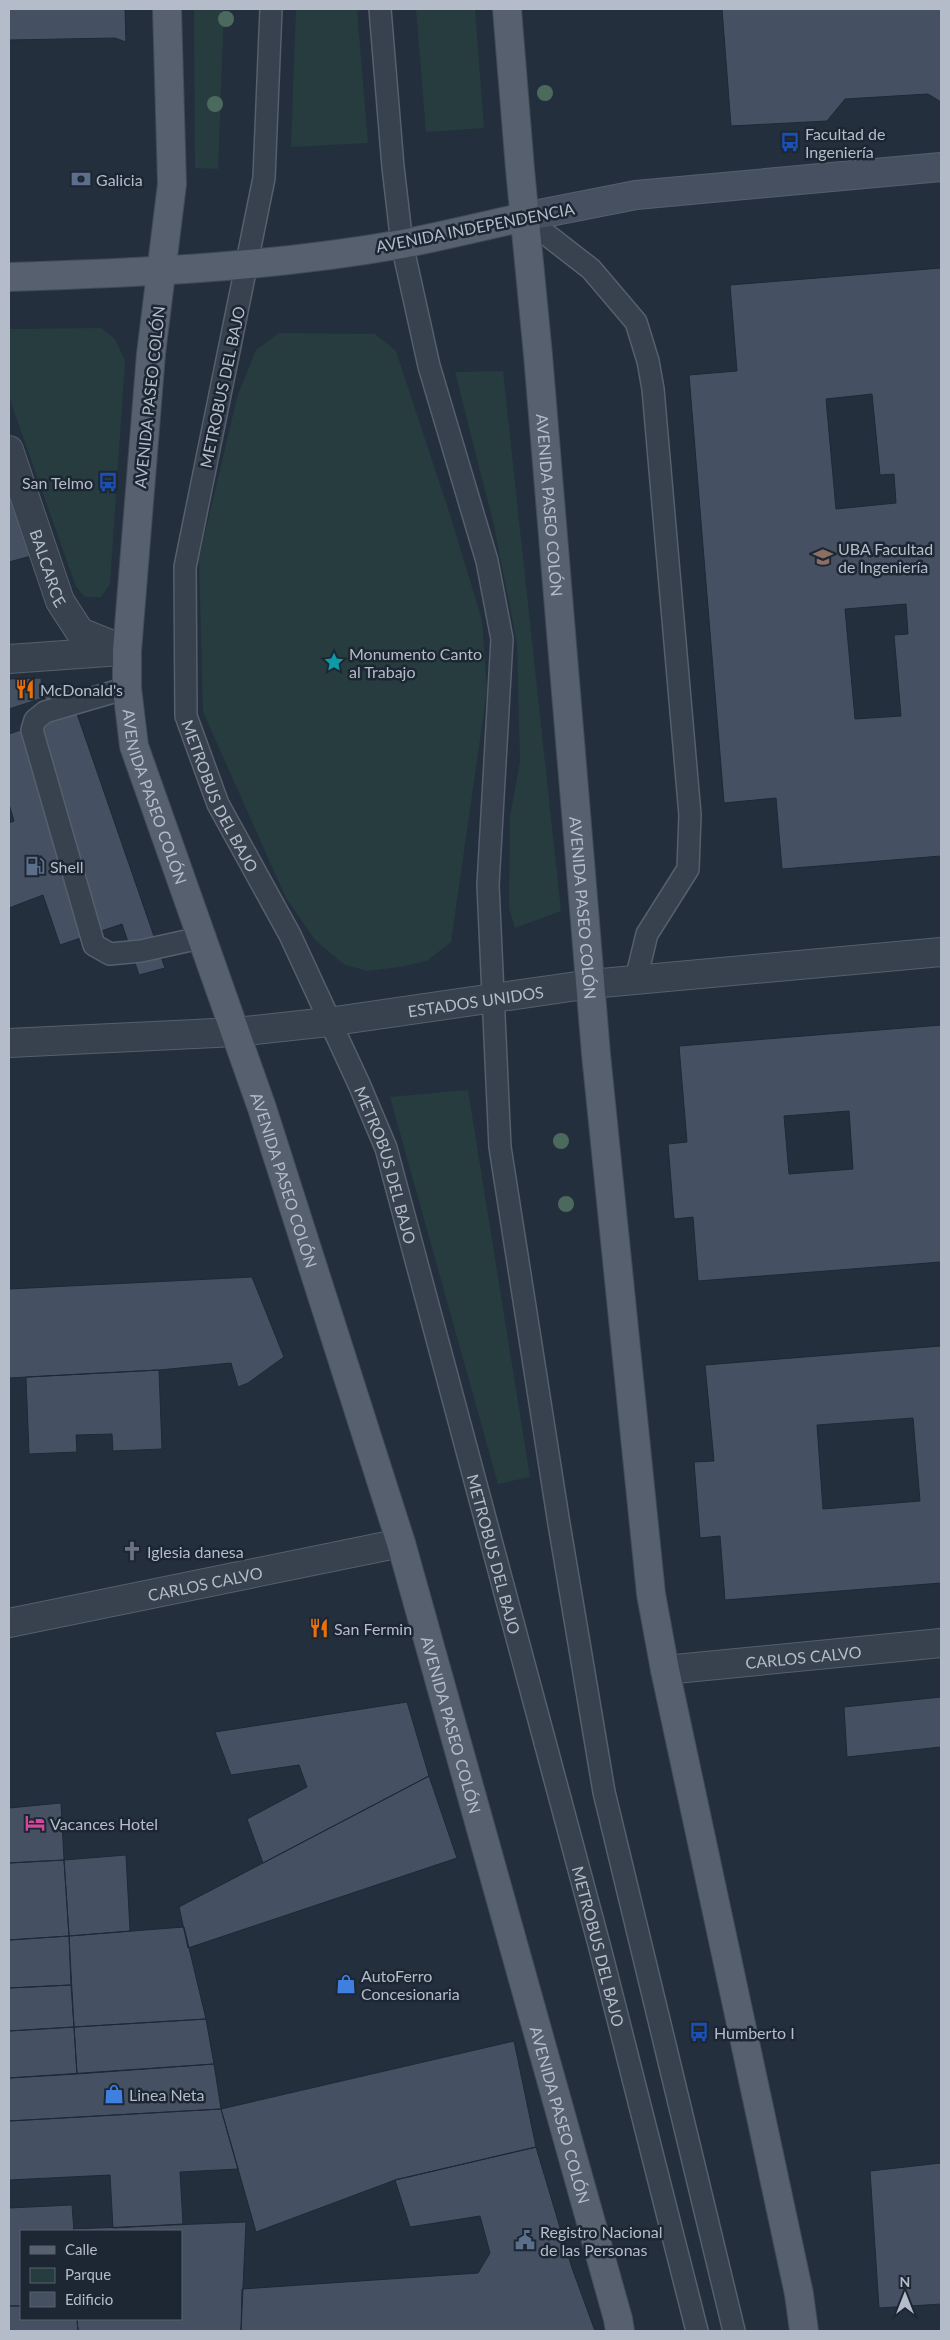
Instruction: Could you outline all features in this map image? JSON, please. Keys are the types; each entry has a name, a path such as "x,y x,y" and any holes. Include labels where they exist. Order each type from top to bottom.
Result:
{"main road":[{"name":"AVENIDA PASEO COLÓN","path":"167,9 172,184 163,272 151,354 127,651 127,688 134,746 200,938 236,1032 401,1543 620,2331"},
{"name":"AVENIDA PASEO COLÓN","path":"508,9 524,217 538,355 596,1054 651,1594 665,1670 799,2294 804,2331"},
{"name":"AVENIDA INDEPENDENCIA","path":"9,277 163,272 248,265 402,244 636,195 941,166"}],"street":[{"name":"BALCARCE","path":"9,450 60,601 80,632 127,651"},
{"path":"9,659 127,651"},
{"name":"ESTADOS UNIDOS","path":"9,1043 236,1032 328,1022 591,984 941,952"},
{"name":"CARLOS CALVO","path":"9,1623 401,1543"},
{"name":"CARLOS CALVO","path":"665,1670 941,1644"}],"lane":[{"name":"METROBUS DEL BAJO","path":"271,9 264,178 248,265 185,567 186,716 218,804 290,935 328,1022 359,1084 386,1148 600,1948 697,2331"},
{"path":"380,9 393,167 402,244 429,366 487,561 502,639 488,885 500,1147 557,1514 604,1792 734,2331"},
{"path":"524,217 591,270 636,322 648,361 653,389 690,824 688,869 647,934 636,980"},
{"path":"127,688 45,712 34,720 32,730 94,945 110,954 141,951 200,938"}],"green space":[{"path":"194,9 224,9 218,169 195,168"},
{"path":"296,9 357,9 368,143 291,147"},
{"path":"416,9 475,9 484,128 426,132"},
{"path":"101,328 115,339 125,361 110,584 101,597 85,597 76,587 9,397 9,329"},
{"path":"279,333 375,334 396,351 452,521 482,620 487,690 451,942 427,961 400,967 368,971 345,965 315,940 286,898 203,712 199,558 238,394 256,350"},
{"path":"503,371 561,911 515,928 509,908 510,817 520,762 517,643 494,526 455,372"},
{"path":"468,1090 530,1477 498,1484 390,1097"}],"building":[{"path":"9,9 125,9 126,42 115,38 9,40"},
{"path":"722,9 941,9 941,102 928,94 845,99 827,121 731,126"},
{"name":"UBA Facultad de Ingeniería","path":"941,268 941,856 782,869 776,798 724,803 689,375 737,371 730,285","holes":["872,394 880,475 894,474 896,503 836,509 826,399","906,604 908,634 894,635 901,716 855,719 845,609"]},
{"path":"9,492 31,556 9,562"},
{"name":"McDonald's","path":"41,678 43,698 9,709 9,679"},
{"path":"66,682 165,968 139,975 122,924 60,945 43,895 9,908 9,823 14,821 9,804 9,734 52,719 43,692"},
{"path":"941,1025 941,1262 698,1281 693,1217 674,1219 668,1144 687,1142 679,1046","holes":["849,1111 853,1169 789,1174 784,1116"]},
{"path":"252,1277 284,1357 248,1383 238,1387 231,1363 159,1370 9,1378 9,1289"},
{"path":"941,1346 941,1583 725,1600 720,1536 700,1538 694,1462 714,1461 705,1365","holes":["913,1418 920,1501 823,1509 817,1425"]},
{"path":"159,1370 162,1449 113,1451 112,1434 76,1435 77,1452 29,1454 26,1377"},
{"path":"941,1697 941,1747 847,1757 844,1707"},
{"path":"407,1702 429,1776 263,1863 247,1819 307,1787 299,1765 231,1775 215,1732"},
{"path":"429,1776 457,1858 188,1948 179,1907"},
{"name":"Vacances Hotel","path":"61,1803 64,1860 9,1863 9,1808"},
{"path":"126,1855 130,1931 69,1936 64,1860"},
{"path":"64,1860 69,1936 9,1940 9,1863"},
{"path":"184,1927 206,2019 74,2027 69,1936"},
{"path":"69,1936 71,1985 9,1988 9,1940"},
{"path":"71,1985 74,2027 9,2031 9,1988"},
{"path":"206,2019 214,2064 77,2074 74,2027"},
{"path":"74,2027 77,2074 9,2078 9,2031"},
{"path":"514,2041 536,2147 395,2180 256,2232 221,2109"},
{"name":"Linea Neta","path":"214,2064 221,2109 9,2121 9,2078"},
{"path":"221,2109 238,2169 180,2172 183,2224 113,2228 110,2175 9,2180 9,2121"},
{"name":"Registro Nacional de las Personas","path":"536,2147 572,2268 595,2331 241,2331 242,2289 478,2273 490,2253 480,2216 410,2227 395,2180"},
{"path":"941,2163 941,2304 879,2308 870,2171"},
{"path":"72,2205 74,2230 20,2230 20,2306 9,2306 9,2208"},
{"path":"246,2222 241,2331 78,2331 77,2320 182,2320 182,2230 73,2229"},
{"path":"9,2306 20,2306 20,2320 77,2320 78,2331 9,2331"}],"place":[{"name":"Facultad de Ingeniería","path":"790,142"},
{"name":"Galicia","path":"81,179"},
{"name":"San Telmo","path":"108,482"},
{"name":"UBA Facultad de Ingeniería","path":"823,557"},
{"name":"Monumento Canto al Trabajo","path":"334,662"},
{"name":"McDonald's","path":"25,689"},
{"name":"Shell","path":"35,866"},
{"name":"Iglesia danesa","path":"132,1551"},
{"name":"San Fermin","path":"319,1628"},
{"name":"Vacances Hotel","path":"35,1823"},
{"name":"AutoFerro Concesionaria","path":"346,1984"},
{"name":"Humberto I","path":"699,2032"},
{"name":"Linea Neta","path":"114,2094"},
{"name":"Registro Nacional de las Personas","path":"525,2240"}]}
